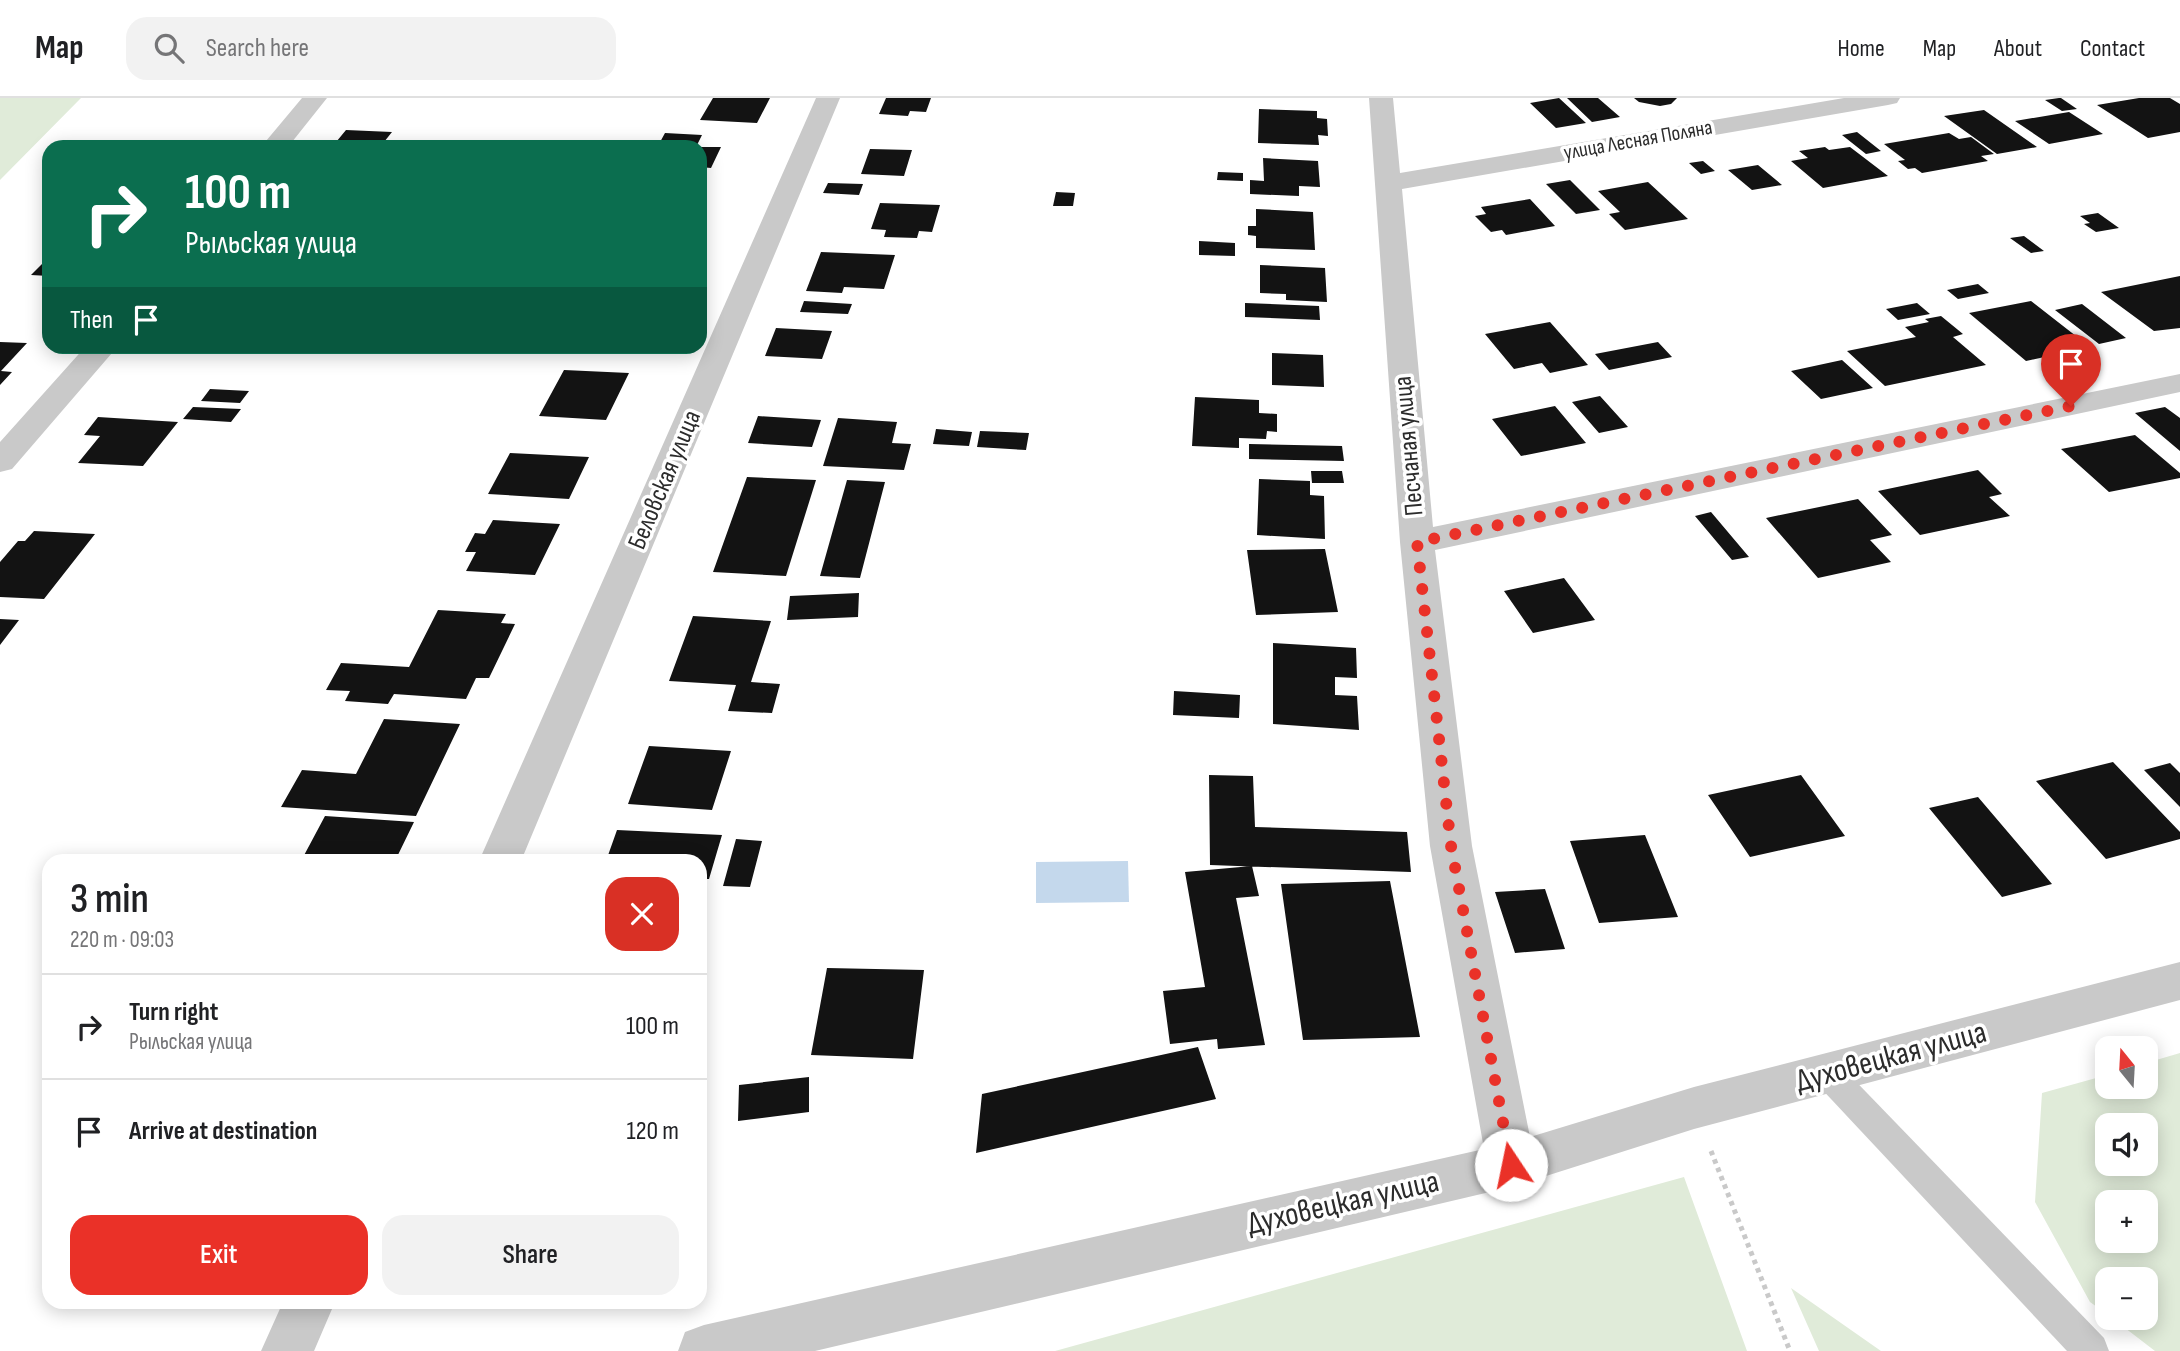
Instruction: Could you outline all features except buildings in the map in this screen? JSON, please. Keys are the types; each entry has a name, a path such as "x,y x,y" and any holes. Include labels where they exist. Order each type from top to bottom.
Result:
{"street":[{"path":"280,140 316,98"},
{"name":"Беловская улица","path":"503,854 811,143 828,98"},
{"name":"Песчаная улица","path":"1381,98 1417,542 1451,846 1511,1165"},
{"name":"улица Лесная Поляна","path":"1388,183 1888,98"},
{"path":"0,462 96,354"},
{"path":"1417,542 2180,383"},
{"name":"Духовецкая улица","path":"704,1351 1511,1165 1694,1108 2180,981"},
{"path":"287,1351 306,1309"}],"lane":[{"path":"1827,1073 2091,1351"}],"path":[{"path":"1694,1108 1790,1351"}],"green space":[{"path":"0,98 81,98 0,180"},
{"path":"2180,1053 2180,1351 2155,1351 2128,1330 2158,1330 2158,1267 2095,1267 2095,1306 2090,1302 2035,1202 2042,1093 2095,1078 2095,1099 2158,1099 2158,1059"},
{"path":"1684,1177 1747,1351 1055,1351"},
{"path":"1791,1288 1881,1351 1819,1351"}],"water":[{"path":"1128,861 1129,902 1036,903 1036,862"}],"route":[{"path":"1511,1165 1451,846 1417,542 2071,406"}]}
